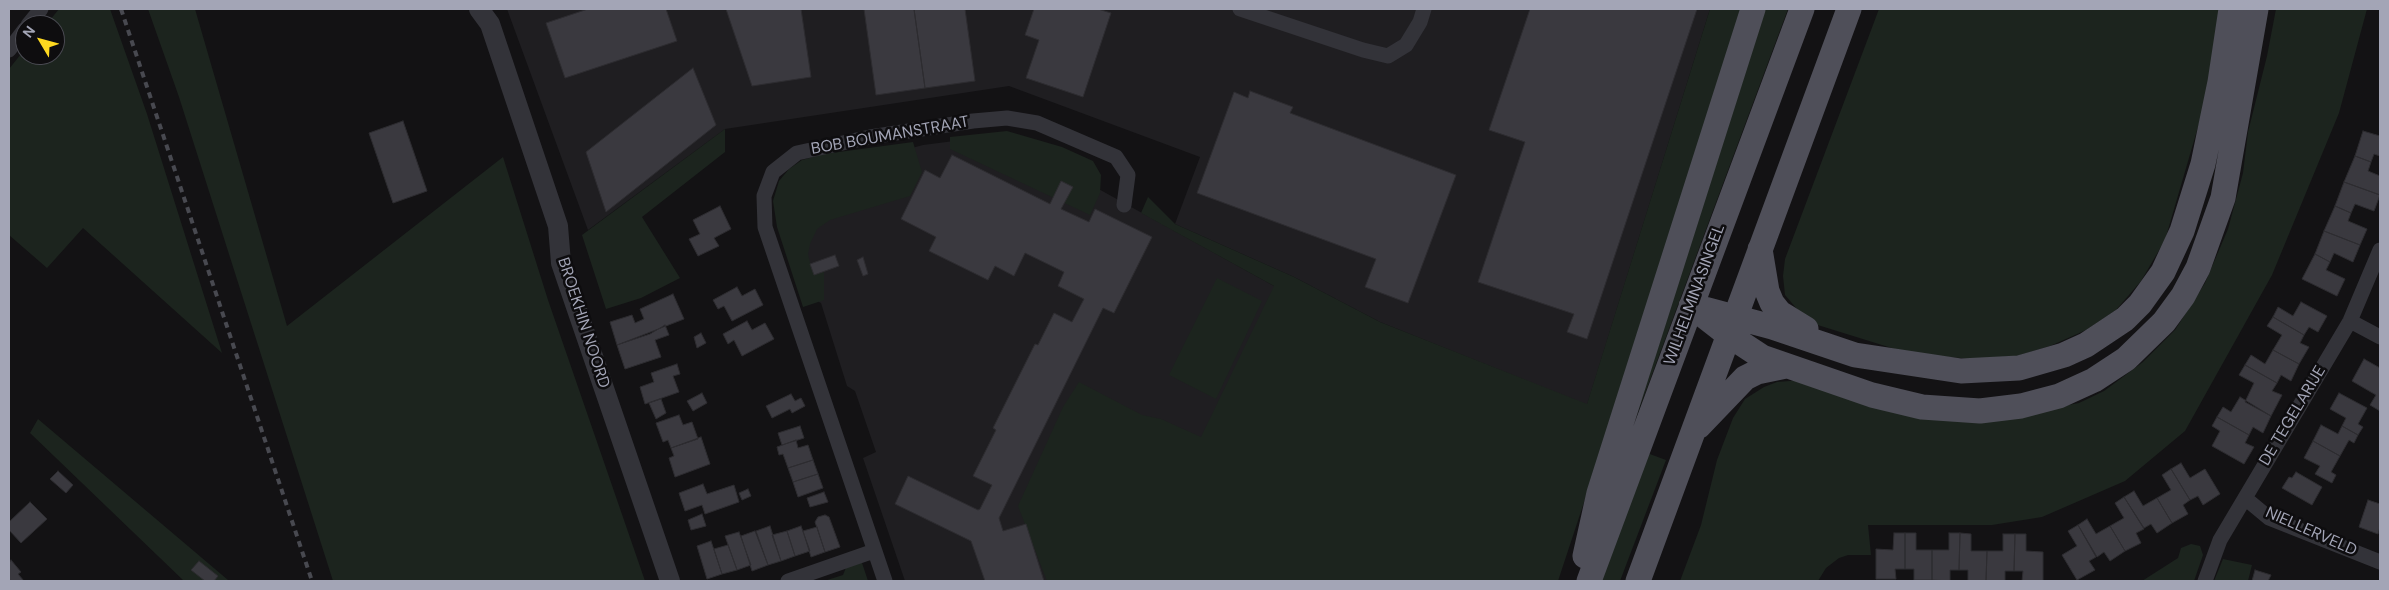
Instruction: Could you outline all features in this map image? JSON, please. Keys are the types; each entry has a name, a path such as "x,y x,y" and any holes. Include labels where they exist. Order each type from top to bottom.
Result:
{"main road":[{"path":"1580,581 1599,493 1753,9"},
{"name":"WILHELMINASINGEL","path":"1590,581 1802,9"},
{"path":"1638,581 1689,437 1849,9"},
{"path":"1691,306 1731,326 1855,355 1961,371 2019,368 2041,363 2072,352 2106,333 2125,319 2140,304 2163,272 2190,209 2203,164 2220,82 2231,9"},
{"path":"1731,326 1762,357 1897,402 1945,410 1980,411 2021,406 2059,396 2094,380 2126,358 2154,333 2173,310 2192,281 2208,246 2228,174 2256,9"},
{"path":"1760,247 1767,292 1780,314 1855,355"},
{"path":"1689,437 1727,394 1744,378 1757,372 1786,366"}],"street":[{"name":"BROEKHIN NOORD","path":"479,9 490,24 558,226 561,263 670,581"},
{"path":"1240,9 1363,50 1388,56 1406,45 1420,22 1424,9"},
{"name":"BOB BOUMANSTRAAT","path":"885,581 765,227 764,196 773,172 797,153 870,137 973,121 1007,118 1037,123 1116,157 1128,175 1124,205"},
{"name":"DE TEGELARIJE","path":"2205,581 2220,540 2350,321 2380,250"},
{"path":"2350,321 2380,337"},
{"name":"NIELLERVELD","path":"2245,498 2269,518 2380,562"},
{"path":"788,581 874,551"}],"shaded area":[{"path":"59,9 110,9 147,114 222,353 83,228 47,268 9,235 9,69 15,62 15,65 65,65 65,15 54,15"},
{"path":"148,9 195,9 287,326 503,157 548,300 645,581 333,581 179,97"},
{"path":"507,9 1710,9 1587,405 1380,322 1294,277 1175,224 1200,157 1009,86 725,129 588,230"},
{"path":"1710,9 1747,9 1558,581 1047,581 1018,506 1063,407 1079,382 1142,415 1161,419 1201,437 1274,286 1141,213 1148,197 1175,224 1294,277 1380,322 1587,404"},
{"path":"1760,9 1788,9 1609,490"},
{"path":"1879,9 2224,9 2212,79 2165,240 2141,281 2116,310 2086,330 2050,346 2017,356 1973,359 1911,354 1808,322 1785,295 1783,276 1785,259"},
{"path":"2276,9 2367,9 2339,113 2272,275 2185,431 2125,481 2042,517 1992,525 1868,525 1871,555 1848,555 1839,558 1826,568 1818,581 1680,581 1701,525 1717,460 1733,418 1745,399 1764,387 1777,382 1802,380 2031,412 2079,403 2104,391 2143,362 2175,330 2205,283 2228,229 2243,173 2248,132 2267,56"},
{"path":"725,129 725,152 642,217 680,278 641,298 606,309 582,235"},
{"path":"1007,131 1062,147 1093,161 1101,175 1100,193 1090,215 950,149 950,137"},
{"path":"1001,135 1274,286 1480,581 905,581 863,458 876,452 855,391 847,386 821,303 805,295 783,183 923,145"},
{"path":"913,142 922,172 910,196 830,220 817,229 810,244 808,254 810,263 824,272 824,300 803,307 777,227 773,201 779,181 789,169 802,160 824,154"},
{"path":"1217,278 1262,301 1216,399 1169,375"},
{"path":"38,419 228,580 184,581 30,433"},
{"path":"1647,453 1666,460 1620,581 1599,581"},
{"path":"2191,544 2200,546 2203,555 2194,581 2142,581 2178,558 2181,548"},
{"path":"2223,559 2252,565 2248,581 2214,581"},
{"path":"861,560 868,581 824,581 843,575 847,565"}],"building":[{"path":"588,9 666,9 677,41 565,78 546,23"},
{"path":"726,9 801,9 811,77 752,86"},
{"path":"864,9 914,9 925,88 876,95"},
{"path":"914,9 965,9 975,81 925,88"},
{"path":"1034,9 1098,9 1111,13 1083,97 1026,78 1039,40 1025,35"},
{"path":"1530,9 1697,9 1587,339 1567,332 1574,314 1478,282 1525,142 1489,130"},
{"path":"693,68 716,125 606,212 586,152"},
{"path":"1250,91 1293,107 1290,113 1456,175 1408,303 1365,287 1376,259 1197,193 1234,92 1248,98"},
{"path":"403,121 427,191 393,203 369,133"},
{"path":"2363,131 2380,136 2380,156 2374,154 2371,162 2355,156"},
{"path":"952,155 1050,204 1061,181 1073,187 1061,209 1089,222 1095,209 1152,237 1114,313 1103,308 999,518 1003,531 1026,524 1044,581 985,581 971,541 895,504 908,476 978,510 980,509 992,485 973,476 996,430 993,428 1035,344 1038,345 1054,313 1072,322 1084,299 1058,286 1064,272 1025,253 1014,276 995,266 988,280 929,251 936,237 901,219 925,170 940,178"},
{"path":"2355,156 2371,162 2368,171 2380,176 2380,195 2344,182"},
{"path":"2344,182 2380,195 2374,211 2355,204 2351,213 2335,206"},
{"path":"720,206 731,229 714,238 719,246 698,256 689,239 700,234 693,220"},
{"path":"2335,206 2351,213 2348,221 2367,229 2360,245 2324,231"},
{"path":"2324,231 2360,245 2353,262 2334,253 2330,262 2315,254"},
{"path":"2315,254 2330,262 2326,270 2345,279 2337,296 2302,279"},
{"path":"835,255 839,266 814,275 810,264"},
{"path":"863,257 868,274 863,276 857,260"},
{"path":"737,287 742,296 755,289 763,305 732,321 724,306 718,309 713,300"},
{"path":"673,294 684,319 617,345 610,322 632,315 635,323 644,319 640,309"},
{"path":"2301,302 2327,316 2318,332 2309,327 2304,335 2273,317 2278,307 2293,316"},
{"path":"2273,317 2304,335 2300,343 2309,347 2299,364 2273,350 2282,335 2267,326"},
{"path":"747,321 752,330 765,323 774,339 742,356 734,340 728,344 723,334"},
{"path":"665,325 669,335 655,340 661,357 625,369 617,345 650,334"},
{"path":"701,333 706,343 697,348 694,337"},
{"path":"2273,350 2299,364 2291,381 2281,375 2277,383 2245,365 2251,355 2265,364"},
{"path":"2364,359 2380,368 2380,411 2370,405 2376,395 2352,381"},
{"path":"677,364 680,374 673,376 679,392 645,404 640,387 654,382 651,373"},
{"path":"2245,365 2277,383 2272,391 2282,395 2271,416 2245,402 2254,383 2239,375"},
{"path":"702,393 707,403 693,411 687,401"},
{"path":"2339,393 2367,408 2358,424 2363,427 2358,435 2342,426 2346,418 2330,409"},
{"path":"791,394 795,401 801,398 805,406 792,413 790,409 772,418 766,406"},
{"path":"2240,397 2271,416 2263,433 2253,427 2249,435 2217,417 2223,407 2231,412"},
{"path":"661,399 666,413 656,419 649,403"},
{"path":"679,415 683,425 692,422 698,439 671,448 668,440 663,442 656,423"},
{"path":"2217,417 2249,435 2245,443 2254,447 2244,464 2212,446 2220,431 2212,426"},
{"path":"2321,425 2338,434 2342,426 2358,435 2354,443 2349,440 2340,456 2313,441"},
{"path":"800,426 804,438 782,445 778,433"},
{"path":"701,437 710,464 675,477 669,458 674,456 671,448"},
{"path":"796,440 798,448 808,445 813,460 788,468 783,454 779,455 777,447"},
{"path":"2313,441 2340,456 2331,472 2336,475 2332,483 2315,474 2320,466 2304,458"},
{"path":"813,460 818,474 793,482 788,468"},
{"path":"2181,463 2190,478 2205,469 2220,494 2203,505 2198,496 2190,500 2171,469"},
{"path":"2171,469 2190,500 2183,505 2188,514 2172,523 2157,498 2171,490 2162,475"},
{"path":"58,471 73,485 66,493 50,479"},
{"path":"2296,472 2322,487 2312,505 2282,488 2289,477 2292,478"},
{"path":"818,474 823,488 798,497 793,482"},
{"path":"703,484 707,494 734,485 739,502 705,514 702,505 685,511 679,493"},
{"path":"748,489 751,496 742,500 739,493"},
{"path":"2134,491 2143,506 2157,498 2172,523 2157,533 2151,524 2144,528 2124,497"},
{"path":"824,492 828,502 810,507 807,498"},
{"path":"2124,497 2144,529 2136,533 2141,543 2125,551 2110,526 2124,518 2115,503"},
{"path":"2368,500 2380,504 2380,527 2378,534 2359,527"},
{"path":"30,502 47,519 21,543 9,530 9,522"},
{"path":"702,514 706,526 691,530 688,520"},
{"path":"825,515 829,517 840,547 825,552 815,522 818,517"},
{"path":"2087,519 2096,534 2110,526 2125,551 2110,561 2104,552 2097,557 2078,525"},
{"path":"2078,525 2096,557 2089,561 2095,570 2077,580 2062,555 2077,546 2068,531"},
{"path":"770,526 781,561 768,565 756,531"},
{"path":"801,526 810,551 795,556 787,531"},
{"path":"817,527 825,552 811,557 803,531"},
{"path":"755,531 768,565 752,571 741,536"},
{"path":"787,531 795,556 781,561 772,535"},
{"path":"739,532 751,565 737,570 725,536"},
{"path":"1894,533 1905,533 1905,569 1895,569 1896,579 1876,579 1876,549 1893,550"},
{"path":"1905,533 1916,533 1916,550 1932,550 1932,580 1914,580 1914,569 1905,569"},
{"path":"1949,533 1960,533 1959,570 1950,570 1950,581 1932,580 1932,550 1949,550"},
{"path":"1960,533 1971,534 1971,551 1987,551 1986,581 1968,581 1968,570 1959,570"},
{"path":"2003,534 2015,534 2014,571 2005,571 2005,581 1986,581 1987,551 2003,551"},
{"path":"2015,534 2026,534 2026,551 2043,552 2043,581 2022,581 2023,571 2014,571"},
{"path":"711,541 722,574 707,579 697,546"},
{"path":"728,545 737,570 722,574 714,549"},
{"path":"11,560 21,572 18,574 24,581 9,581 9,563"},
{"path":"199,561 218,576 214,581 205,581 191,570"},
{"path":"2255,570 2271,575 2268,581 2252,581"}],"railway":[{"path":"121,9 312,581"}]}
